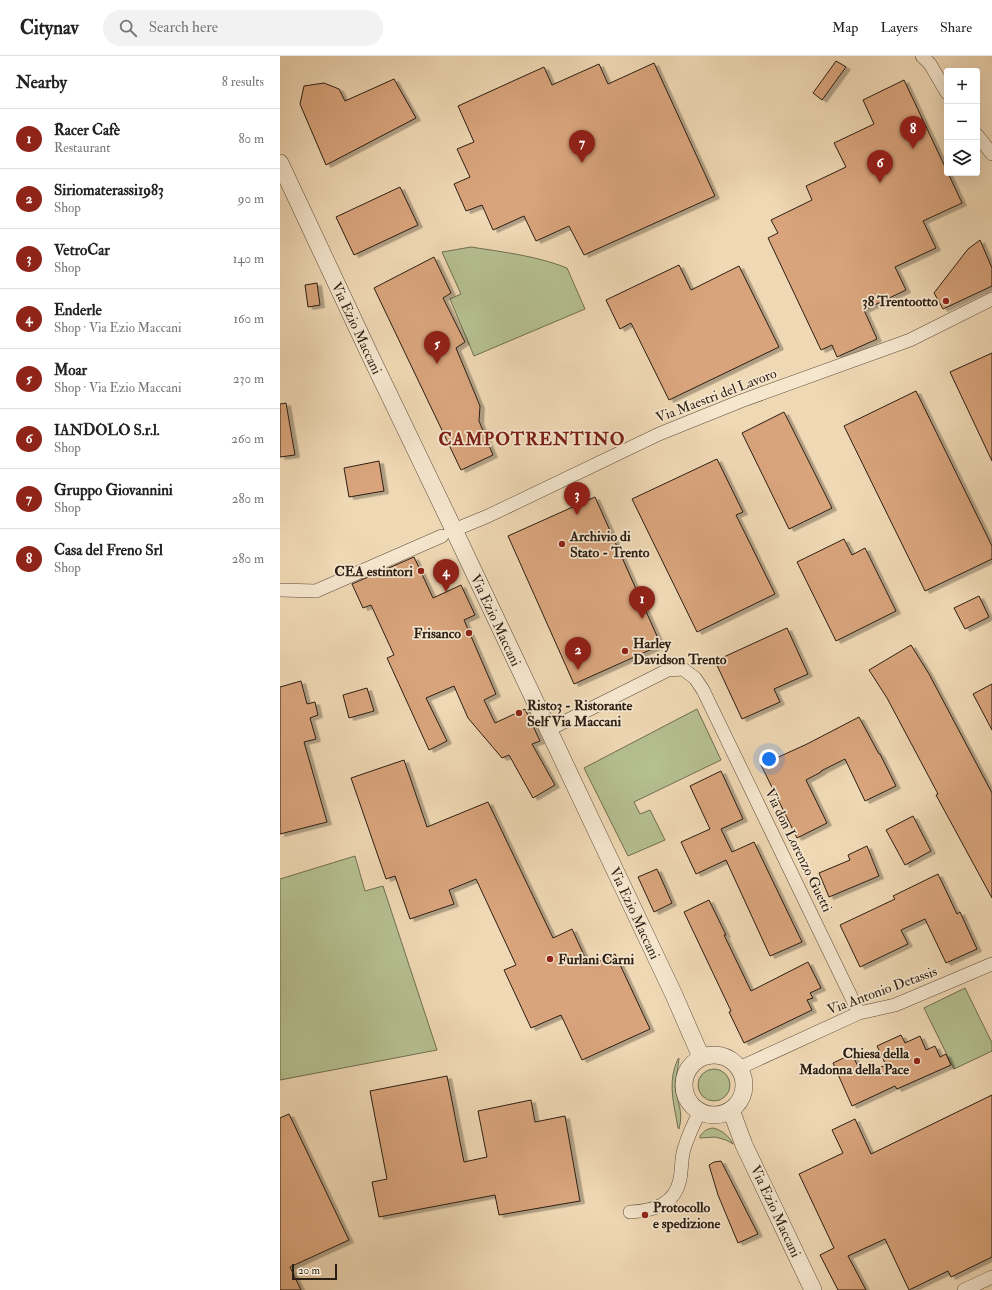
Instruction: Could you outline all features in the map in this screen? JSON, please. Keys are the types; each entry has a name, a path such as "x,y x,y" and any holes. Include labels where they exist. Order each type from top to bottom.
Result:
{"street":[{"path":"922,56 930,64 944,88"},
{"path":"980,139 992,154"},
{"name":"Via Ezio Maccani","path":"280,163 369,353 448,533 548,730 674,995 701,1057"},
{"name":"Via Maestri del Lavoro","path":"448,533 488,516 659,434 740,401 910,340 992,299"},
{"path":"280,590 316,591 448,533"},
{"name":"Via don Lorenzo Guetti","path":"548,730 668,670 683,669 695,678 703,690 859,1013"},
{"name":"Via Antonio Detassis","path":"739,1068 859,1013 895,1005 992,964"},
{"path":"714,1054 725,1056 734,1062 739,1068 744,1081 744,1092 739,1102 731,1110 715,1115 705,1114 691,1104 684,1088 685,1077 690,1066 701,1057 714,1054"},
{"name":"Via Ezio Maccani","path":"731,1110 755,1168 813,1290"},
{"path":"630,1212 645,1211 662,1206 673,1196 680,1180 684,1149 700,1111"},
{"path":"964,1290 992,1277"}],"green space":[{"path":"471,247 532,257 567,268 585,309 474,356 450,299 461,294 442,252"},
{"path":"697,709 721,760 634,802 640,814 650,810 665,840 628,856 584,768"},
{"path":"355,856 365,891 383,886 437,1050 280,1080 280,879"},
{"path":"965,988 992,1043 992,1051 954,1069 924,1008"},
{"path":"679,1058 675,1086 681,1117 679,1129 673,1102 672,1085 675,1068"},
{"path":"711,1069 717,1069 726,1073 730,1085 726,1097 717,1101 711,1101 702,1097 698,1088 698,1082 702,1073"},
{"path":"713,1128 725,1134 733,1144 715,1137 700,1138 704,1132"}],"building":[{"path":"836,61 846,67 822,100 813,93"},
{"path":"654,63 715,196 584,255 569,226 536,241 524,216 493,230 482,205 466,211 454,184 470,177 457,149 474,142 458,106 544,67 552,85 599,64 608,84"},
{"path":"394,79 416,118 326,165 300,104 304,86 324,83 339,89 345,101"},
{"path":"904,80 944,165 944,176 949,176 962,203 923,221 936,248 895,267 906,290 864,310 877,339 837,357 832,345 821,350 768,238 778,233 771,220 812,200 806,186 846,167 834,143 874,124 863,100"},
{"path":"400,187 418,225 354,255 336,217"},
{"path":"980,240 992,268 992,286 943,309 934,293 968,249"},
{"path":"434,257 451,293 443,298 465,342 456,348 480,406 479,421 493,455 461,470 374,288"},
{"path":"679,265 691,290 739,266 779,347 669,400 631,323 620,329 606,300"},
{"path":"317,283 320,305 308,307 305,285"},
{"path":"992,353 992,461 950,372"},
{"path":"916,391 992,546 992,559 925,591 844,426"},
{"path":"286,403 295,455 280,457 280,404"},
{"path":"784,412 832,508 789,529 742,433"},
{"path":"717,459 743,512 736,515 775,594 697,632 632,499"},
{"path":"379,461 384,491 349,497 344,468"},
{"path":"595,497 661,645 574,684 508,536"},
{"path":"844,539 852,555 865,548 896,611 836,641 797,562"},
{"path":"414,557 433,598 461,585 475,615 464,620 496,694 484,700 495,723 525,709 540,741 532,744 555,785 533,798 509,755 502,758 468,718 454,686 426,698 447,741 429,750 387,658 394,655 371,605 363,608 352,584"},
{"path":"979,596 989,617 965,629 954,608"},
{"path":"787,628 808,674 774,689 780,702 742,719 715,661"},
{"path":"911,645 929,674 992,793 992,898 936,795 938,794 887,698 869,670"},
{"path":"301,681 307,704 315,702 318,715 310,718 316,739 304,742 327,822 280,834 280,687"},
{"path":"992,684 992,730 973,694"},
{"path":"367,688 374,711 349,718 343,695"},
{"path":"859,717 896,786 865,801 845,759 821,771 806,780 827,823 797,838 761,765 807,744"},
{"path":"404,760 427,827 488,802 553,938 572,929 589,966 615,954 650,1029 582,1060 561,1015 531,1028 504,970 516,965 476,879 449,890 454,904 410,919 395,876 386,879 351,778"},
{"path":"721,771 743,819 721,829 732,852 754,842 802,942 770,956 726,860 696,874 681,842 710,829 690,786"},
{"path":"913,816 931,851 905,865 886,830"},
{"path":"867,846 879,876 829,897 819,873 850,860 848,855"},
{"path":"657,869 672,903 654,912 638,877"},
{"path":"938,874 957,914 960,912 977,949 946,963 925,919 901,930 908,944 860,967 840,925 895,899 893,896"},
{"path":"709,900 751,991 808,962 821,988 810,993 813,998 807,1000 812,1010 744,1043 729,1012 731,1011 684,912"},
{"path":"901,1035 905,1043 920,1036 926,1050 935,1046 940,1057 946,1054 951,1065 897,1089 895,1086 852,1106 833,1063 852,1054 862,1075 886,1065 877,1046"},
{"path":"447,1076 464,1162 487,1157 478,1111 531,1100 535,1122 565,1116 580,1201 499,1215 495,1195 379,1217 372,1182 387,1179 370,1091"},
{"path":"992,1095 992,1257 951,1277 948,1271 909,1290 885,1239 848,1256 866,1290 838,1290 820,1255 834,1248 799,1174 843,1153 832,1130 855,1119 871,1154"},
{"path":"289,1114 349,1240 290,1267 301,1290 280,1290 280,1118"},
{"path":"721,1161 758,1234 738,1243 718,1195 709,1165 714,1162"}],"place":[{"name":"Casa del Freno Srl","path":"913,149"},
{"name":"Gruppo Giovannini","path":"582,163"},
{"name":"IANDOLO S.r.l.","path":"880,183"},
{"name":"38 Trentootto","path":"946,301"},
{"name":"Moar","path":"437,364"},
{"name":"VetroCar","path":"577,515"},
{"name":"Archivio di Stato - Trento","path":"562,544"},
{"name":"CEA estintori","path":"421,571"},
{"name":"Enderle","path":"446,592"},
{"name":"Racer Cafè","path":"642,619"},
{"name":"Frisanco","path":"469,633"},
{"name":"Harley Davidson Trento","path":"625,651"},
{"name":"Siriomaterassi1983","path":"578,670"},
{"name":"Risto3 - Ristorante Self Via Maccani","path":"519,713"},
{"name":"Furlani Carni","path":"550,959"},
{"name":"Chiesa della Madonna della Pace","path":"917,1061"},
{"name":"Protocollo e spedizione","path":"645,1215"}],"district":[{"name":"CAMPOTRENTINO","path":"532,439"}]}
